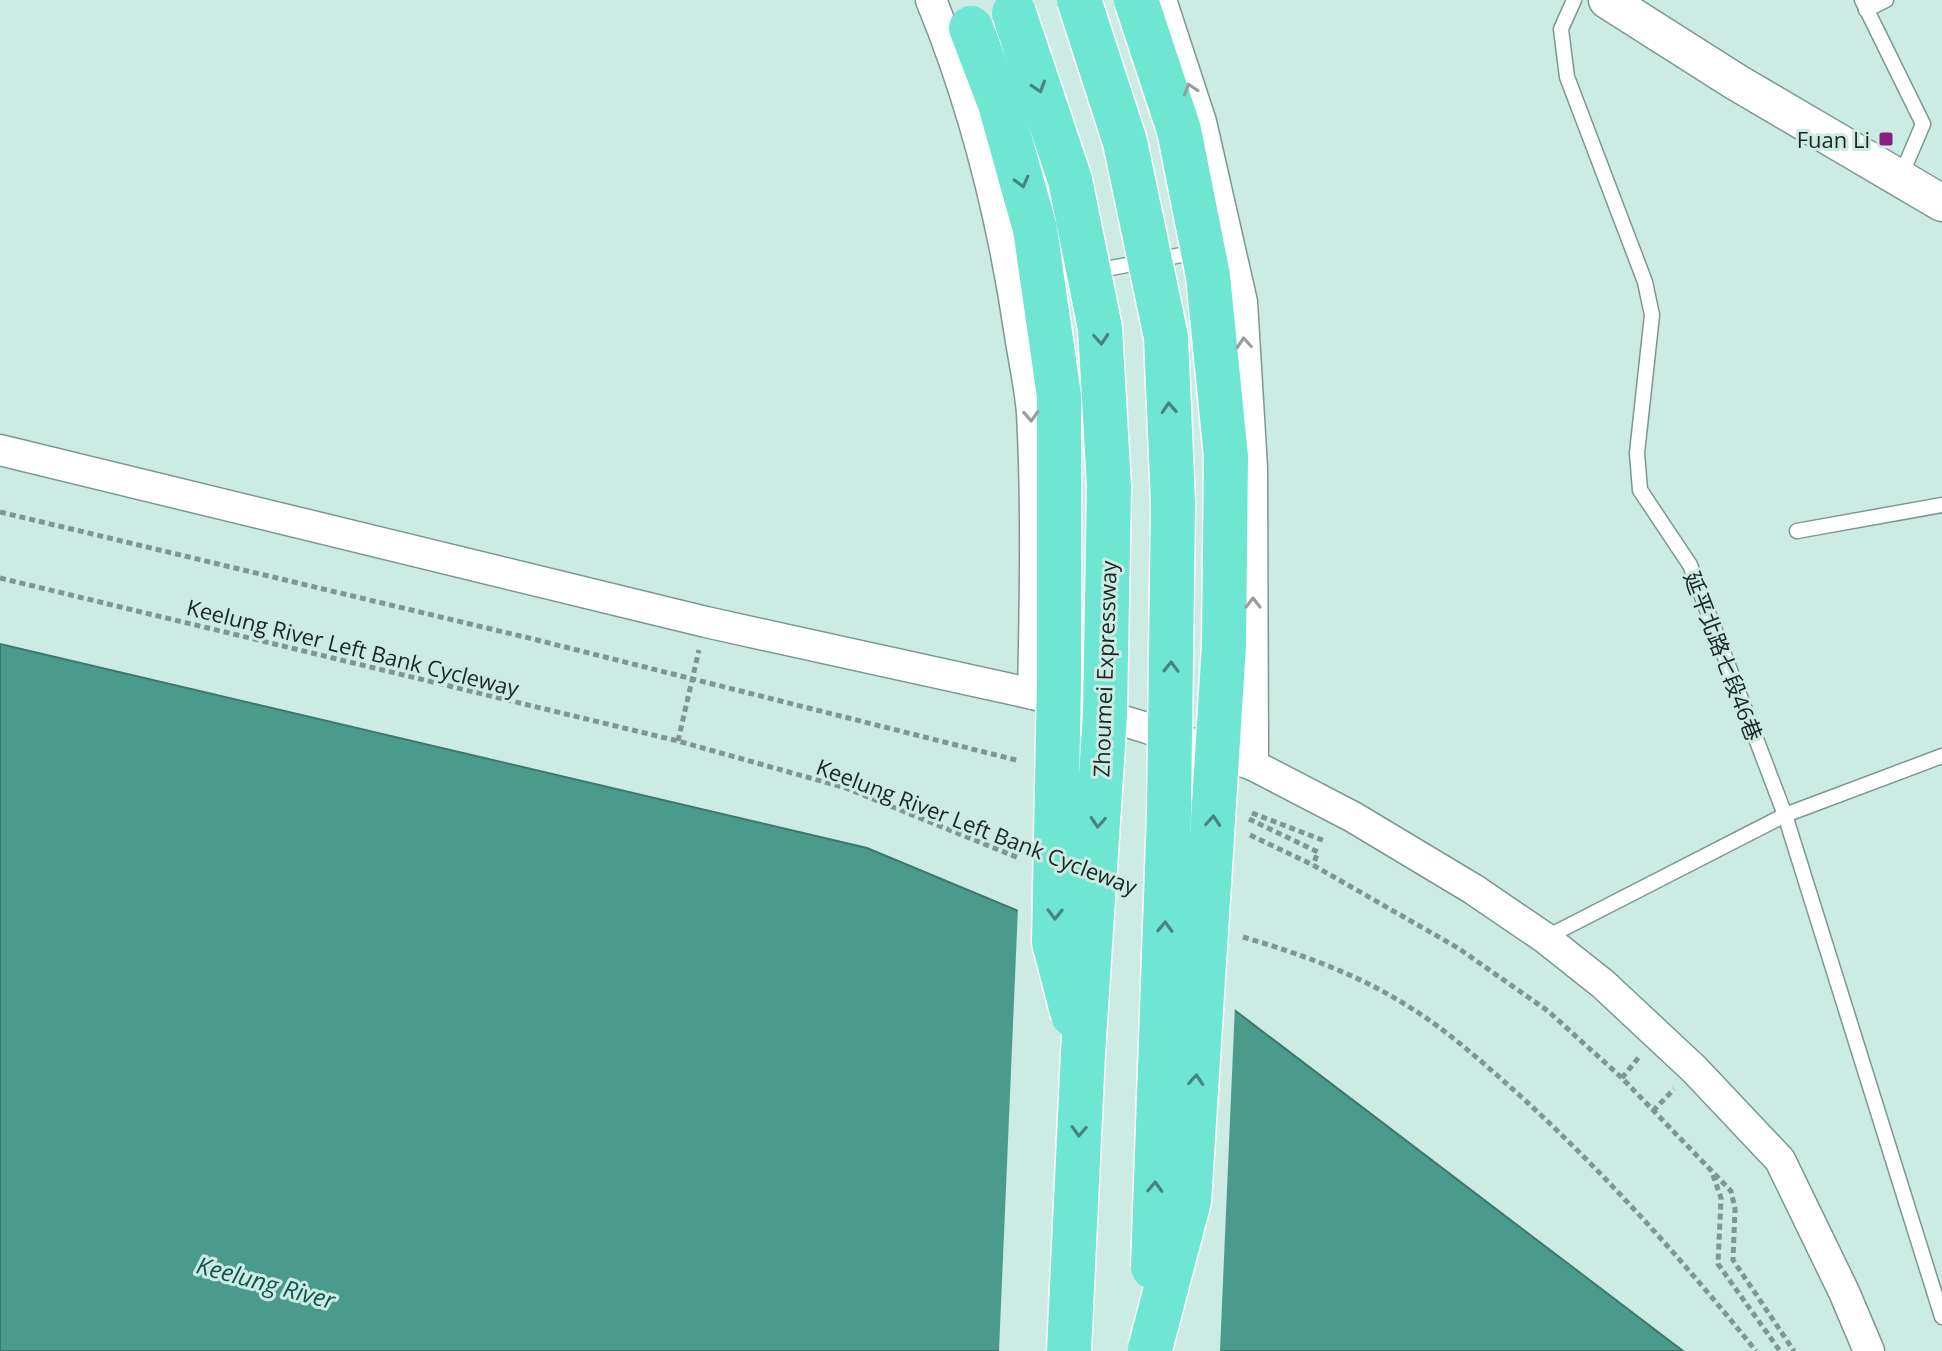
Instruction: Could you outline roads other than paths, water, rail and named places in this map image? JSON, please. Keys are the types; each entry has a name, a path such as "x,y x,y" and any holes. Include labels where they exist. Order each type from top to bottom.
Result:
{"highway":[{"path":"1079,0 1125,142 1166,337 1173,503 1169,813 1150,1350"},
{"path":"1136,0 1182,144 1208,276 1226,457 1224,645 1189,1201 1150,1350"},
{"name":"Zhoumei Expressway","path":"1012,6 1070,180 1100,328 1109,487 1105,714 1083,1053 1069,1351"},
{"path":"966,14 1000,104 1035,229 1059,396 1059,682 1054,942 1083,1053"}],"street":[{"path":"931,0 947,40 990,176 1013,286 1032,411 1033,694"},
{"path":"1161,0 1201,122 1242,302 1252,468 1253,765"},
{"path":"1607,0 1736,82 1942,203"},
{"path":"0,450 706,622 1033,694 1147,728 1253,765 1353,817 1473,889 1545,938 1603,984 1694,1069 1780,1160 1869,1351"}],"lane":[{"name":"延平北路七段46巷","path":"1574,0 1561,29 1567,77 1645,282 1652,315 1637,453 1640,490 1690,565 1785,815 1942,1317"},
{"path":"1886,0 1864,5 1923,124 1900,178"},
{"path":"1013,286 1231,246"},
{"path":"1797,531 1942,505"},
{"path":"1545,938 1785,815 1942,756"}],"water":[{"name":"Keelung River","path":"0,644 867,848 1208,990 1683,1351 0,1351"}],"place":[{"name":"Fuan Li","path":"1886,139"}]}
